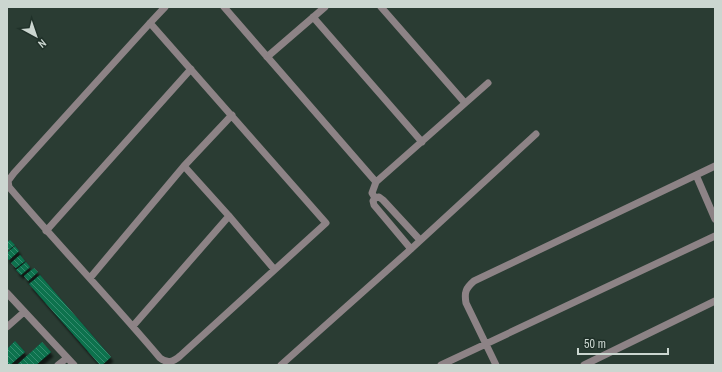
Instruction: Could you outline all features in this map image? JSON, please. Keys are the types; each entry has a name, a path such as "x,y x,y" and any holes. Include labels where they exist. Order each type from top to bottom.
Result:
{"street":[{"path":"150,23 326,223 173,362 164,361 160,358 90,278 46,231 9,187 8,181 14,173 150,23 165,7"},
{"path":"224,7 376,182"},
{"path":"267,56 325,7"},
{"path":"381,7 466,103"},
{"path":"313,17 422,142"},
{"path":"46,231 191,69"},
{"path":"411,249 374,206 373,201 375,198 372,193 376,182 488,83"},
{"path":"90,278 184,166 232,115"},
{"path":"281,365 411,249 536,134"},
{"path":"184,166 274,269"},
{"path":"496,365 466,303 464,295 466,290 474,281 715,166"},
{"path":"696,175 715,219"},
{"path":"375,198 379,197 384,200 420,240"},
{"path":"133,326 229,216"},
{"path":"441,365 715,236"},
{"path":"7,293 74,365"},
{"path":"584,365 715,301"},
{"path":"7,327 24,312"},
{"path":"178,365 180,356"},
{"path":"58,365 66,358"}],"building":[{"path":"10,240 15,245 7,251 7,242"},
{"path":"15,246 19,251 9,260 7,258 7,253"},
{"path":"20,255 25,261 16,268 11,263"},
{"path":"26,262 30,267 21,275 16,270"},
{"path":"34,268 38,272 28,281 24,276"},
{"path":"40,275 111,357 102,365 100,365 29,284"},
{"path":"15,341 25,352 10,365 7,365 7,349"},
{"path":"42,342 51,352 36,365 17,365"}]}
